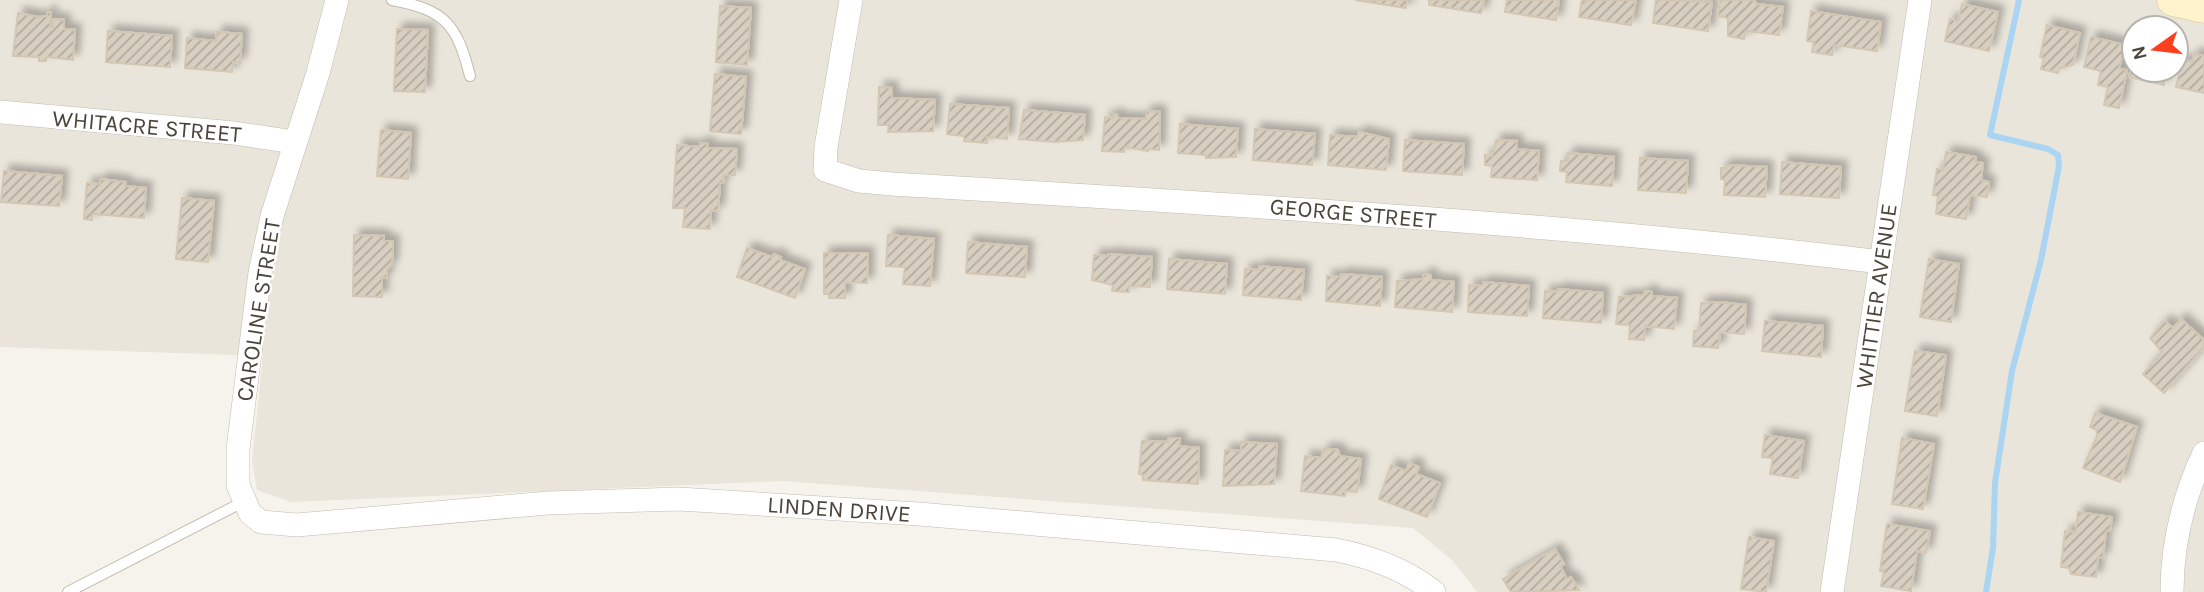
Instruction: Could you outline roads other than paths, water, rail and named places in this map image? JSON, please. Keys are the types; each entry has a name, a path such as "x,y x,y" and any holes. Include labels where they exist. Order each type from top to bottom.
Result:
{"main road":[{"path":"2173,0 2204,7"}],"street":[{"name":"CAROLINE STREET","path":"243,502 238,485 239,439 260,273 272,216 318,73 337,0"},
{"name":"GEORGE STREET","path":"851,0 825,170 859,181 1348,211 1743,245 1881,262"},
{"name":"WHITTIER AVENUE","path":"1832,592 1920,0"},
{"name":"WHITACRE STREET","path":"0,112 234,132 294,142"},
{"path":"2172,592 2172,562 2179,519 2204,453"},
{"name":"LINDEN DRIVE","path":"243,502 261,522 277,525 617,499 679,499 919,514 1336,550 1385,563 1420,580 1434,592"}],"lane":[{"path":"392,0 437,12 461,40 470,76"},
{"path":"68,592 243,502"}],"waterway":[{"path":"1986,592 1993,548 1995,483 2012,371 2041,260 2059,166 2058,155 2048,149 1990,135 2019,0"}]}
